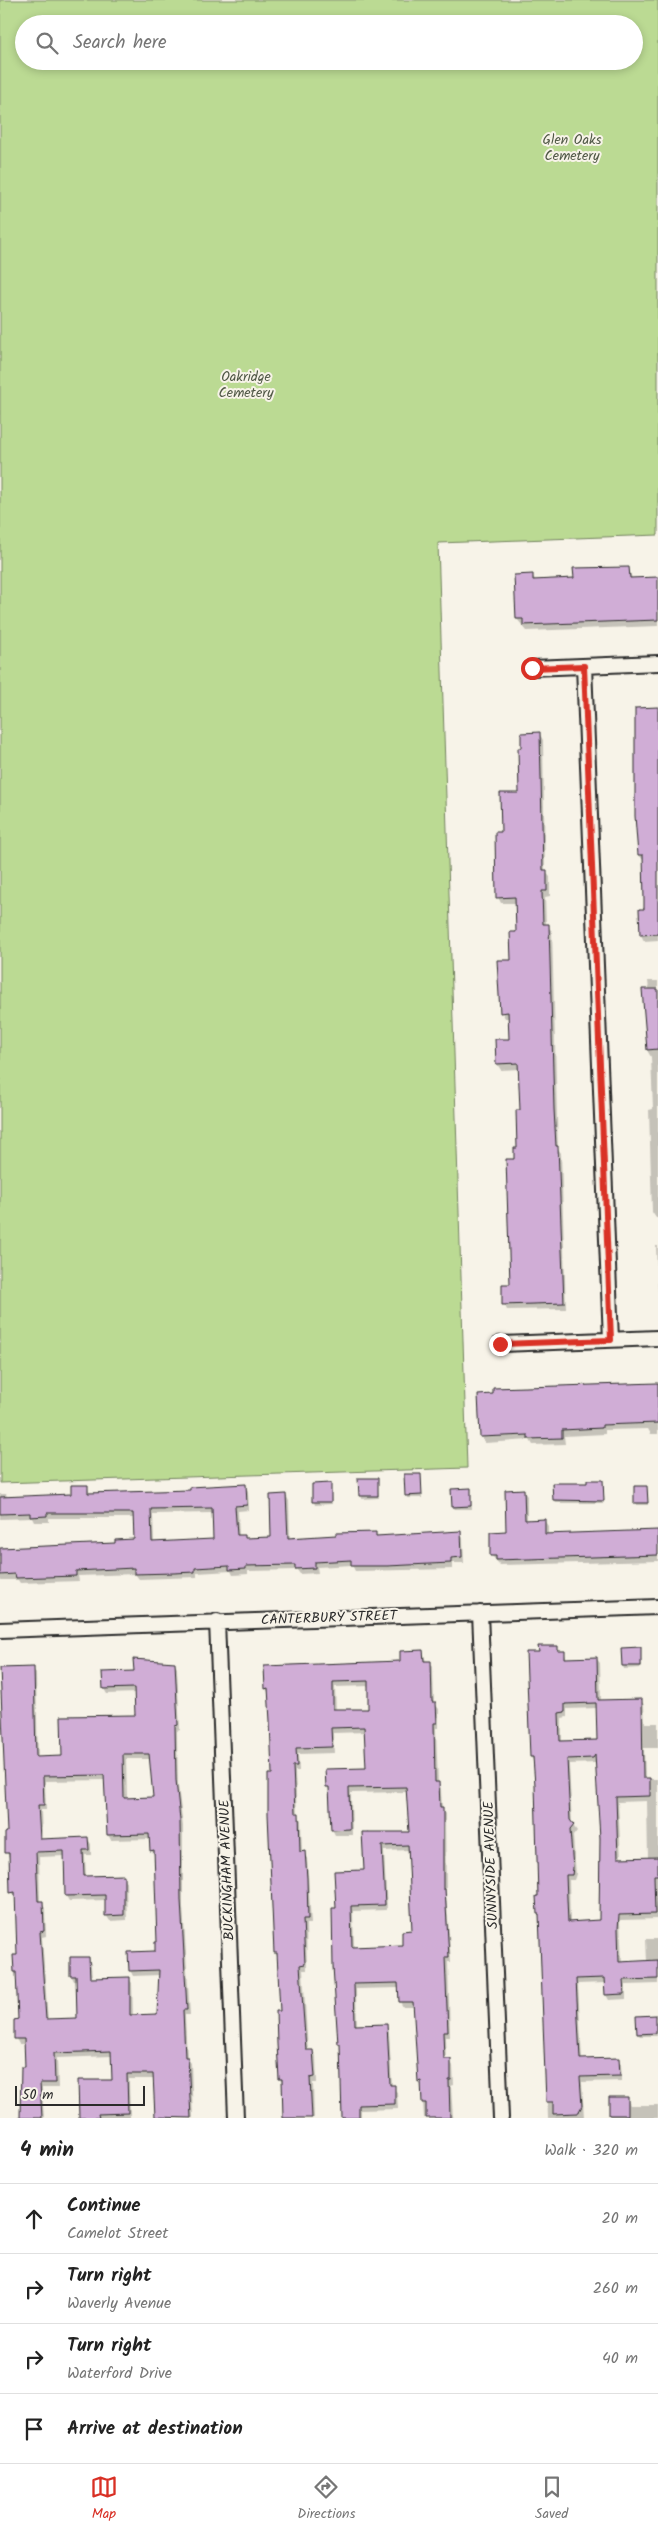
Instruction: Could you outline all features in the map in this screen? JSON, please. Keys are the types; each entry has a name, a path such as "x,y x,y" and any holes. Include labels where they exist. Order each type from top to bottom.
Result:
{"street":[{"path":"532,668 658,663"},
{"path":"584,666 611,1340"},
{"path":"500,1344 658,1338"},
{"name":"CANTERBURY STREET","path":"0,1630 658,1607"},
{"name":"SUNNYSIDE AVENUE","path":"480,1613 501,2118"},
{"name":"BUCKINGHAM AVENUE","path":"218,1621 236,2118"}],"green space":[{"name":"Oakridge Cemetery","path":"0,0 658,0 658,535 438,543 467,1468 0,1483"}],"building":[{"path":"629,567 630,578 658,577 658,620 523,625 523,619 516,619 514,575 533,574 533,580 574,578 573,568"},
{"path":"658,707 658,934 640,935 639,909 644,909 644,900 643,855 638,855 635,816 635,708"},
{"path":"540,732 543,870 547,870 547,891 542,891 543,924 549,924 554,1109 556,1146 558,1146 564,1303 502,1305 502,1284 510,1284 506,1159 514,1159 514,1148 517,1148 516,1110 520,1110 518,1063 496,1064 495,1039 509,1039 508,1012 500,1013 497,960 511,960 510,932 516,932 515,897 496,898 495,832 501,832 500,793 519,793 518,748 521,748 521,733"},
{"path":"642,989 658,989 658,1049 647,1050"},
{"path":"658,1383 658,1423 602,1425 602,1428 562,1430 562,1438 528,1439 528,1435 480,1437 478,1395 493,1394 493,1388"},
{"path":"404,1474 421,1474 422,1495 405,1496"},
{"path":"358,1478 378,1478 378,1496 359,1496"},
{"path":"587,1480 603,1480 604,1501 553,1500 552,1483 587,1483"},
{"path":"331,1483 331,1502 312,1502 312,1484"},
{"path":"246,1484 247,1505 235,1506 237,1535 245,1535 245,1538 271,1537 270,1495 286,1494 288,1538 336,1535 336,1533 376,1532 376,1536 461,1531 462,1557 451,1558 451,1563 387,1566 351,1566 351,1560 315,1562 315,1568 295,1569 295,1565 246,1566 246,1569 229,1570 229,1566 195,1568 195,1572 174,1573 134,1574 134,1568 76,1571 76,1576 16,1578 15,1574 0,1575 0,1548 115,1543 115,1540 134,1539 133,1513 47,1513 47,1516 30,1517 30,1513 0,1514 0,1497 71,1494 71,1485 88,1485 88,1493 190,1490 190,1487","holes":["212,1508 213,1539 152,1542 151,1509"]},
{"path":"634,1486 647,1486 648,1503 634,1503"},
{"path":"471,1488 471,1506 452,1507 451,1489"},
{"path":"524,1489 525,1520 545,1519 545,1534 658,1530 658,1555 496,1560 496,1556 490,1556 490,1532 506,1531 505,1490"},
{"path":"538,1646 558,1646 558,1651 565,1651 565,1658 597,1657 598,1700 642,1699 643,1778 650,1778 650,1796 616,1797 618,1858 658,1857 658,1875 654,1875 655,1914 619,1915 618,1929 619,1962 658,1960 658,1979 623,1980 624,1994 605,1995 604,1978 576,1979 580,2059 619,2058 620,2076 580,2077 582,2106 578,2113 553,2114 553,2102 546,2102 539,1914 537,1914 536,1896 538,1896 535,1785 533,1757 530,1757 526,1652 539,1652","holes":["596,1703 597,1740 560,1741 559,1713 565,1712 565,1704","595,1755 600,1838 599,1920 568,1922 566,1875 572,1875 570,1830 574,1825 570,1820 567,1759 593,1758"]},
{"path":"641,1647 641,1666 622,1666 621,1648"},
{"path":"423,1650 424,1661 431,1661 432,1702 436,1702 437,1723 434,1723 435,1782 439,1782 440,1807 443,1807 443,1889 445,1889 449,1957 445,1957 448,2032 443,2032 444,2059 451,2059 451,2080 449,2080 450,2118 426,2118 426,2103 422,2103 421,2081 418,2082 413,2002 399,2002 398,1983 354,1984 355,2025 387,2024 390,2085 395,2085 395,2104 359,2105 359,2118 342,2118 340,2044 338,2044 333,1966 332,1908 336,1908 334,1871 364,1870 362,1832 409,1832 406,1787 349,1788 350,1829 331,1830 329,1787 326,1787 325,1769 366,1768 364,1727 331,1728 332,1747 296,1748 297,1766 293,1766 295,1813 299,1813 300,1852 305,1851 308,1919 303,1919 305,1964 300,1965 306,2050 313,2050 315,2077 310,2078 312,2118 283,2118 282,2079 279,2079 277,2044 276,2011 280,2011 277,1953 274,1953 268,1814 268,1774 272,1774 270,1721 268,1688 265,1689 264,1666 400,1661 400,1651","holes":["368,1681 368,1709 333,1709 333,1682","408,1845 412,1930 402,1931 402,1945 352,1947 351,1906 385,1905 382,1846"]},
{"path":"133,1659 175,1662 178,1725 175,1726 176,1780 180,1820 181,1900 187,2010 183,2010 185,2057 188,2057 191,2118 155,2117 153,2074 127,2074 128,2113 98,2114 99,2118 79,2118 78,2080 112,2080 111,2051 54,2053 55,2083 40,2083 42,2118 20,2118 21,2067 25,2067 24,2039 14,2039 14,2020 18,2019 16,1972 14,1972 13,1955 17,1955 15,1892 10,1893 9,1853 5,1853 5,1833 7,1832 0,1668 34,1667 36,1757 62,1756 61,1716 135,1715 134,1688 103,1689 102,1672 134,1671","holes":["123,1754 149,1754 153,1797 124,1798","104,1775 107,1835 149,1834 150,1851 154,1850 157,1942 155,1942 155,1951 128,1952 129,1971 159,1970 157,2014 130,2015 130,1977 90,1978 89,1957 70,1957 70,1976 76,1976 77,2018 46,2019 40,1932 44,1931 43,1901 38,1901 36,1852 64,1851 65,1896 105,1895 105,1916 124,1915 124,1875 84,1876 83,1850 89,1850 88,1837 40,1839 38,1805 44,1805 43,1776"]},
{"path":"656,2015 656,2033 637,2034 636,2016"},
{"path":"609,2097 628,2097 628,2115 609,2115"}],"route":[{"path":"500,1344 611,1340 584,666 532,668"}],"park label":[{"name":"Glen Oaks Cemetery","path":"572,148"}]}
